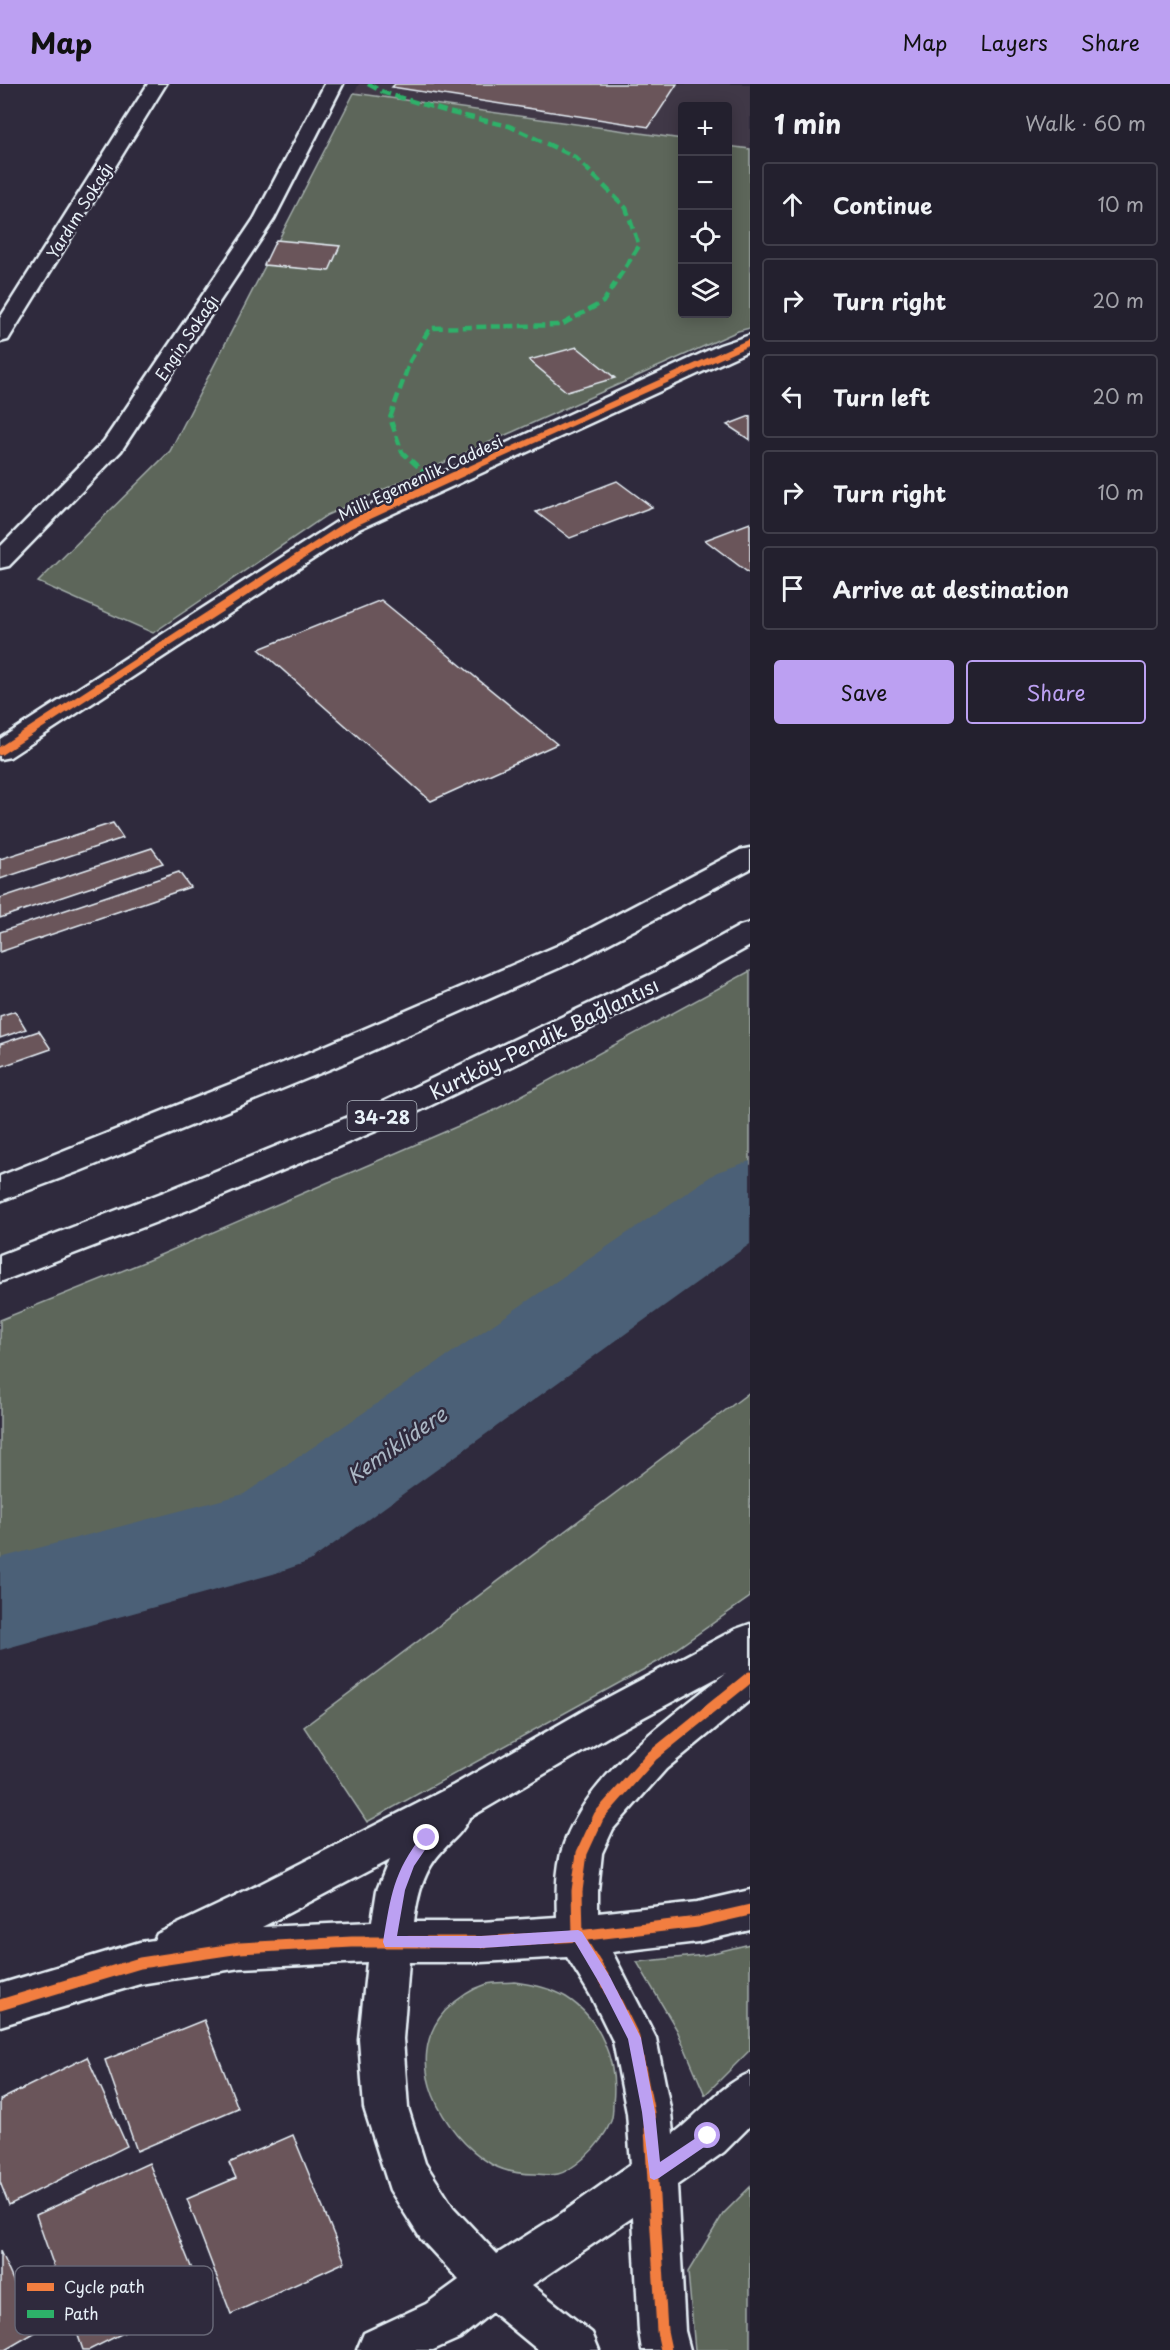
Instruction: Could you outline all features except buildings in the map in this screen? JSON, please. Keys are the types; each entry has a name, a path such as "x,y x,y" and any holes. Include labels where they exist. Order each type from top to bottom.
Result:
{"main road":[{"name":"Yardım Sokağı","path":"0,335 157,84"},
{"name":"Engin Sokağı","path":"0,561 113,447 264,219 334,84"},
{"name":"Milli Egemenlik Caddesi","path":"0,751 350,524 728,350 750,342"},
{"path":"0,1189 69,1164 313,1063 567,953 750,857"},
{"name":"Kurtköy-Pendik Bağlantısı","path":"0,1269 176,1201 379,1117 667,979 750,933"},
{"path":"140,1963 250,1911 468,1798 602,1720 750,1641"},
{"path":"666,2350 662,2331 649,2112 634,2038 606,1981 578,1936 577,1891 582,1853 599,1816 652,1756 750,1677"},
{"path":"468,1798 427,1838 409,1862 398,1890 390,1942 381,2039 386,2108 406,2174 437,2223 493,2283 575,2350"},
{"path":"0,2005 140,1963 240,1948 390,1942 481,1942 578,1936 698,1922 750,1910"},
{"path":"381,2350 442,2320 493,2283 578,2229 708,2136 750,2095"}],"shaded area":[{"path":"359,84 750,84 750,149 732,147 732,102 678,102 678,138 354,93"}],"green space":[{"path":"354,93 678,138 678,318 732,318 732,147 750,149 750,328 738,331 327,515 153,633 38,582 170,451"},
{"path":"750,971 750,1164 270,1496 0,1566 0,1320 144,1262 493,1111"},
{"path":"750,1392 750,1597 659,1661 367,1822 304,1727"},
{"path":"750,1944 750,2050 705,2095 677,2030 637,1962 705,1955"},
{"path":"514,1982 553,1991 578,2006 598,2030 610,2058 614,2088 613,2115 609,2126 600,2141 584,2158 568,2170 558,2174 524,2174 507,2171 496,2167 473,2151 443,2116 433,2095 427,2073 427,2052 432,2031 445,2011 464,1995 481,1986 490,1983"},
{"path":"750,2187 750,2350 695,2350 688,2272 723,2214"}],"waterway":[{"name":"Kemiklidere","path":"0,1604 273,1530 750,1196"}],"marked path":[{"path":"368,84 385,93 452,113 509,126 575,157 626,208 639,246 603,302 561,325 430,328 410,361 390,418 402,452 437,484"}],"cycle path":[{"path":"0,751 350,524 728,350 750,342"},
{"path":"666,2350 662,2331 649,2113 634,2038 606,1981 578,1936 577,1891 582,1853 599,1816 652,1756 750,1677"},
{"path":"0,2005 140,1963 240,1948 352,1942 481,1942 578,1936 698,1922 750,1910"}],"route":[{"path":"427,1838 409,1862 398,1890 390,1942 481,1942 578,1936 606,1981 634,2038 649,2112 654,2174 708,2136"}]}
